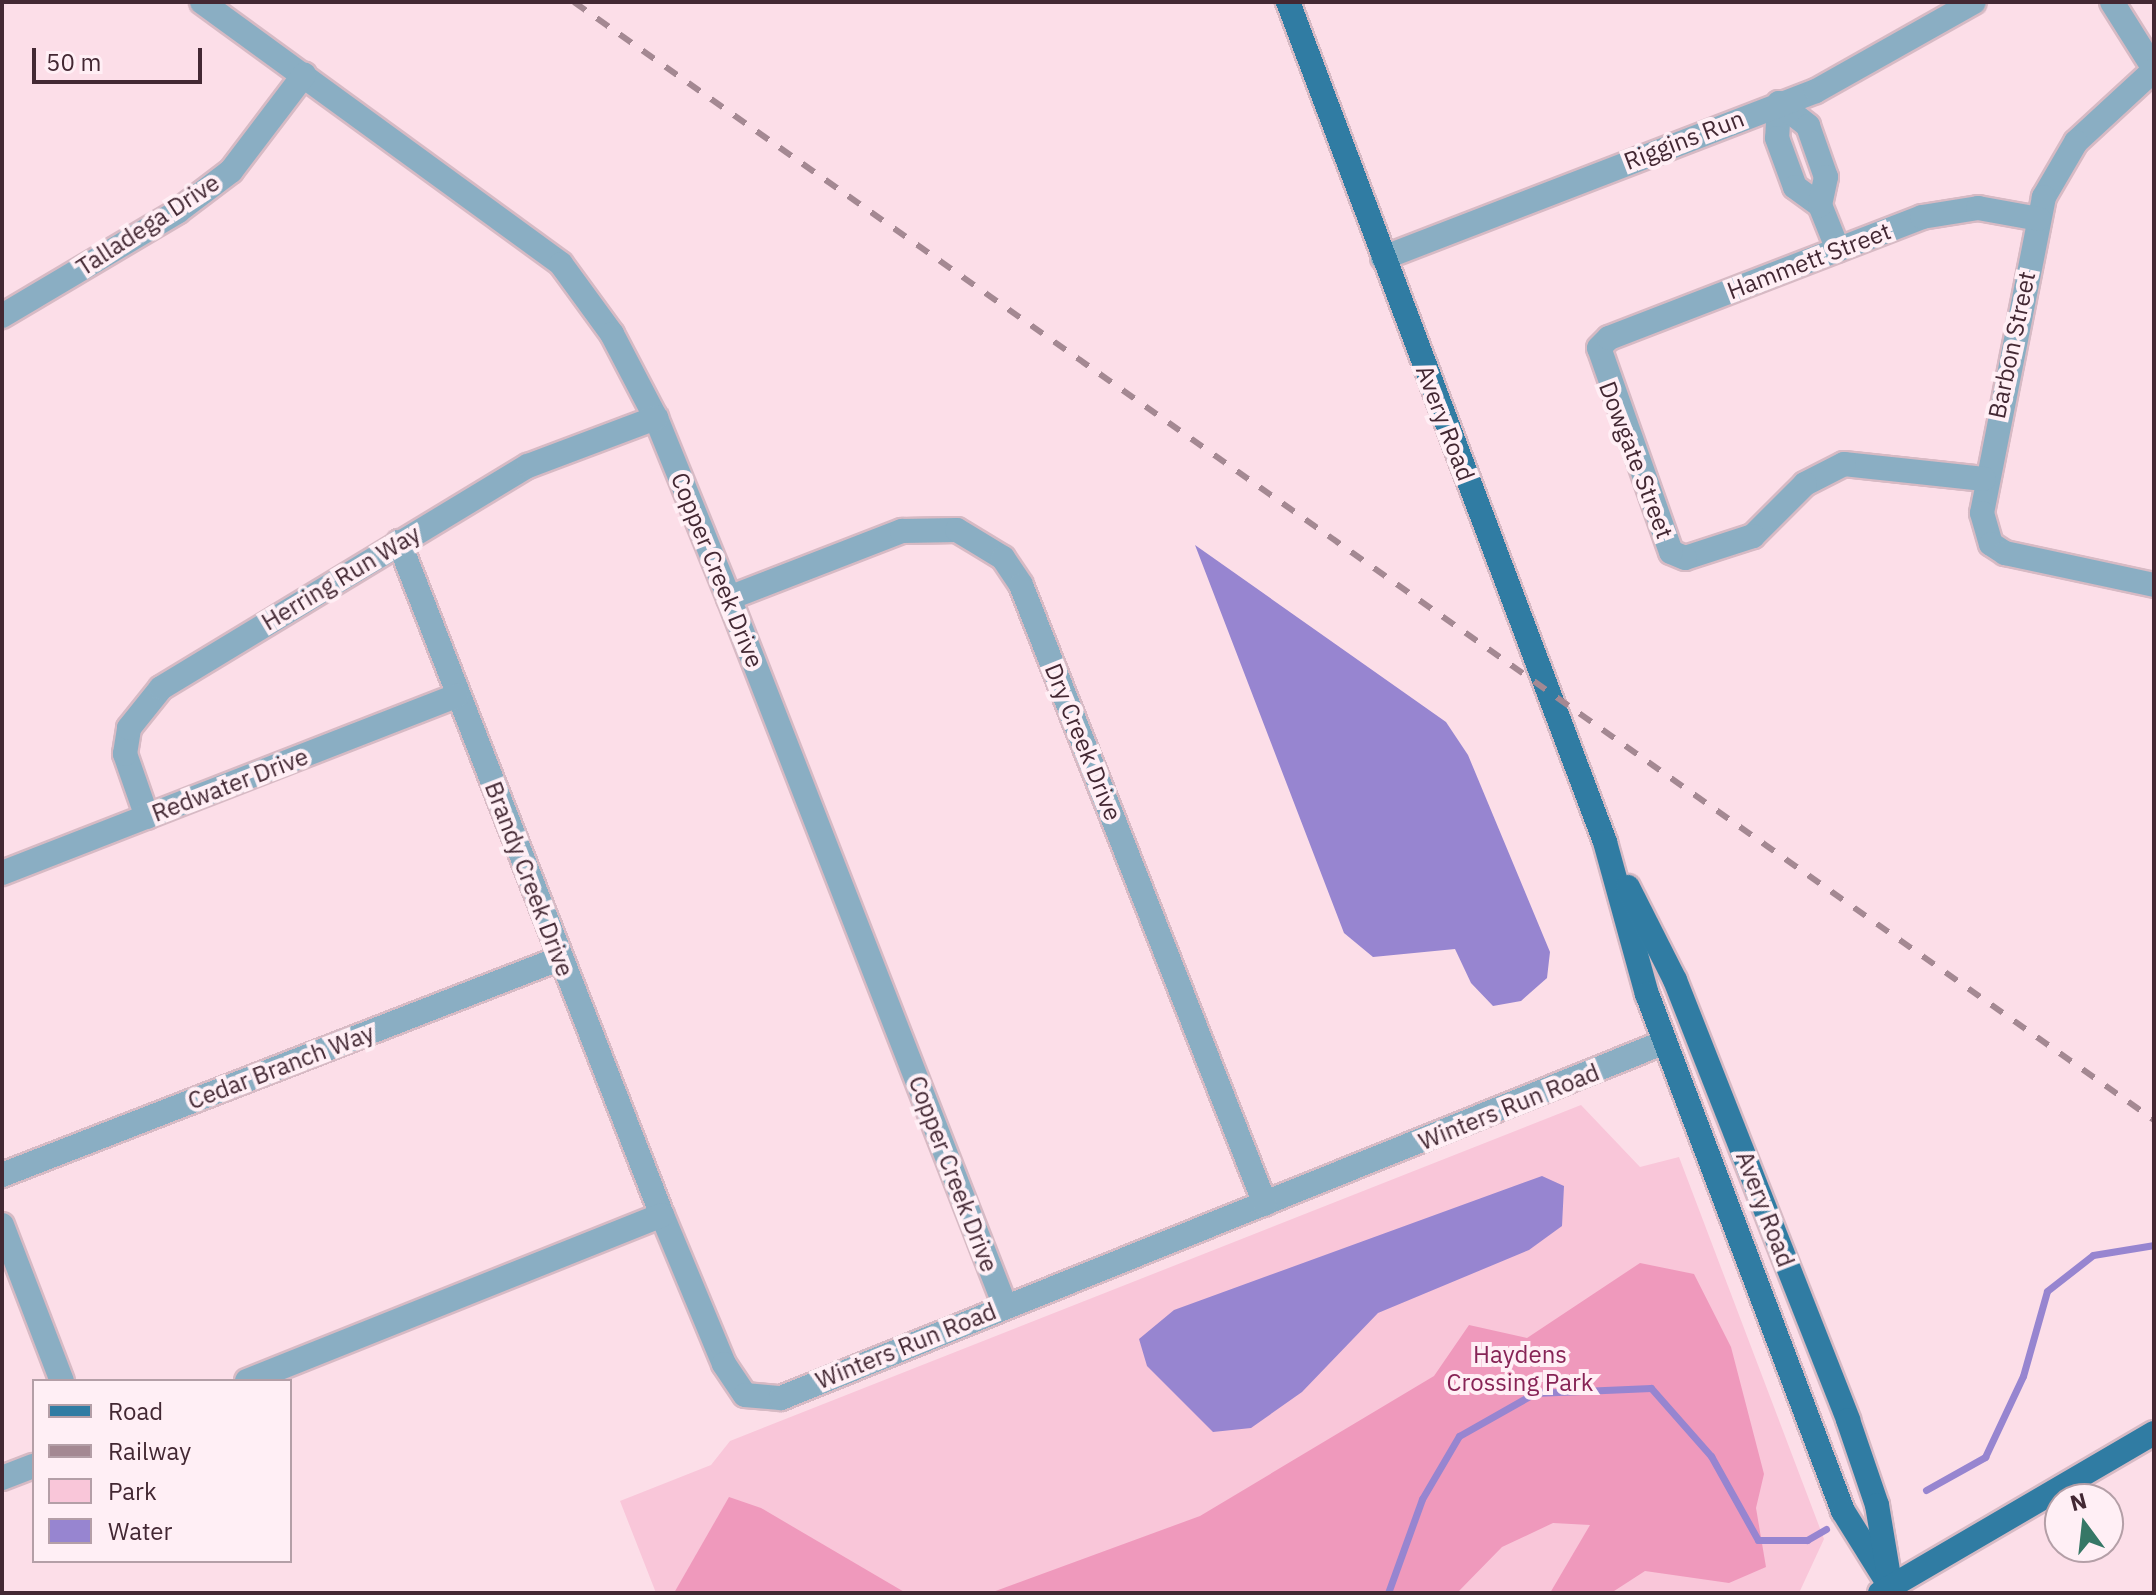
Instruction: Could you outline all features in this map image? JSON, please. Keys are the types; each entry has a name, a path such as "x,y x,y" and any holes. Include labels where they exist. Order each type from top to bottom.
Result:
{"main road":[{"name":"Avery Road","path":"1288,2 1605,842 1665,1042 1843,1511 1888,1591"},
{"name":"Avery Road","path":"1605,842 1675,980 1848,1420 1877,1505 1888,1591"},
{"path":"1888,1591 2154,1433"}],"street":[{"name":"Copper Creek Drive","path":"202,2 561,264 612,334 656,418 729,598 1005,1306"},
{"name":"Riggins Run","path":"1383,258 1779,103 1906,46 1974,2"},
{"path":"2112,2 2154,70"},
{"name":"Barbon Street","path":"2154,70 2076,142 2039,219 1984,479 1982,513 1991,544 2154,585"},
{"name":"Talladega Drive","path":"2,316 177,212 231,171 304,75"},
{"path":"1779,103 1808,126 1826,177 1820,205"},
{"path":"1779,103 1777,138 1795,187 1820,205 1838,250"},
{"name":"Hammett Street","path":"1599,360 1609,338 1950,210 2039,219"},
{"name":"Dowgate Street","path":"1599,360 1671,552 1685,558 1753,536 1805,484 1844,464 1984,479"},
{"name":"Herring Run Way","path":"147,817 125,754 142,704 399,542 528,466 656,418"},
{"name":"Dry Creek Drive","path":"729,598 902,531 957,530 1003,558 1021,585 1265,1204"},
{"name":"Brandy Creek Drive","path":"399,542 662,1215"},
{"name":"Redwater Drive","path":"2,873 457,696"},
{"name":"Cedar Branch Way","path":"2,1175 561,958"},
{"name":"Winters Run Road","path":"662,1215 724,1364 745,1395 781,1398 1665,1042"},
{"path":"252,1379 662,1215"},
{"path":"2,1225 61,1379"},
{"path":"2,1478 32,1467"}],"green space":[{"name":"Haydens Crossing Park","path":"1581,1105 1640,1167 1679,1157 1824,1539 1799,1593 656,1593 620,1501 711,1465 730,1441"},
{"path":"1640,1263 1694,1274 1731,1347 1764,1474 1756,1508 1766,1567 1729,1583 1645,1571 1611,1593 1550,1593 1590,1525 1553,1523 1502,1547 1457,1593 990,1593 1200,1516 1434,1376 1469,1325 1527,1338"},
{"path":"729,1497 761,1508 906,1593 674,1593"}],"water":[{"path":"1195,545 1446,722 1468,755 1550,952 1547,978 1521,1001 1493,1006 1471,983 1455,949 1373,957 1344,933"},
{"path":"1542,1176 1564,1186 1562,1226 1529,1250 1378,1313 1302,1392 1251,1428 1213,1432 1147,1366 1139,1339 1174,1310"}],"waterway":[{"path":"1926,1490 1985,1457 2023,1376 2047,1291 2093,1255 2154,1245"},
{"path":"1388,1593 1422,1499 1459,1436 1535,1393 1651,1388 1711,1456 1758,1540 1807,1540 1826,1529"}],"railway":[{"path":"574,2 2154,1120"}]}
